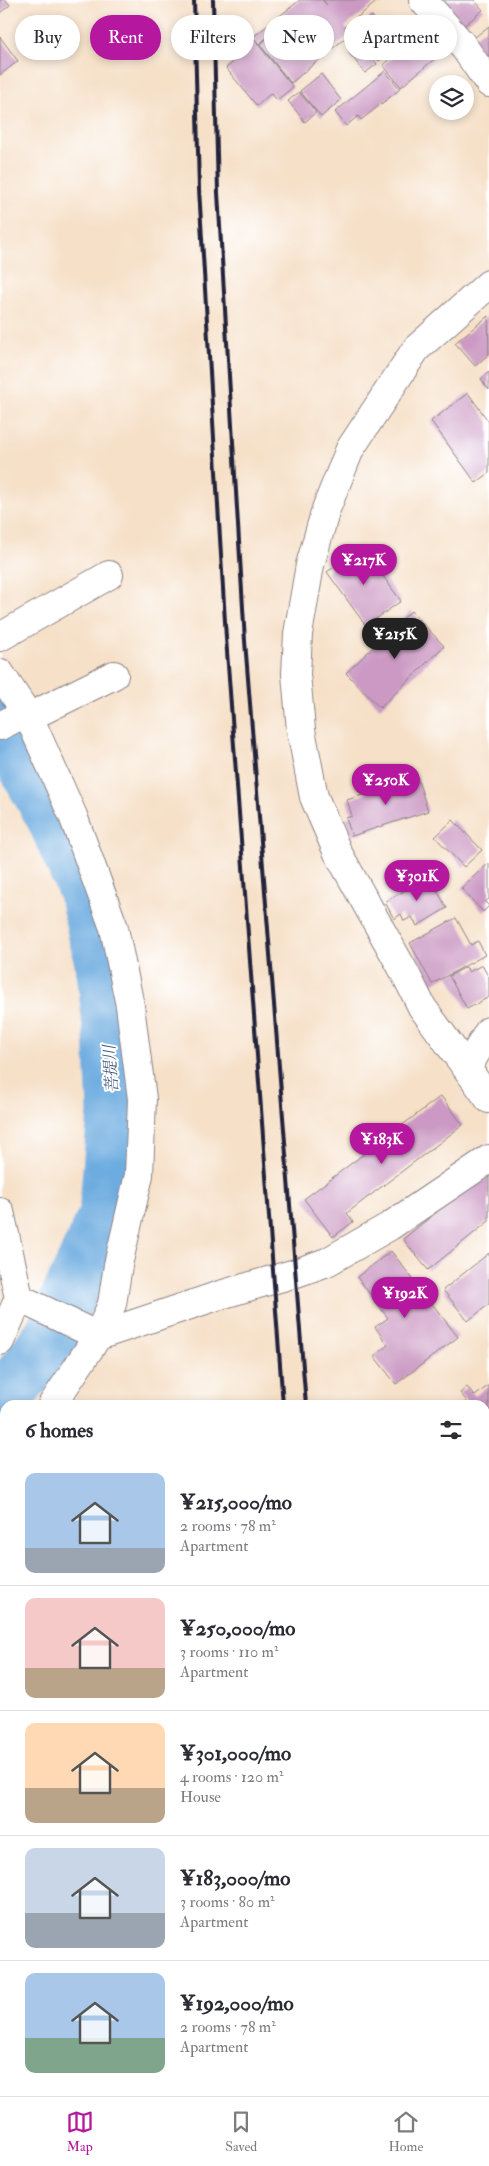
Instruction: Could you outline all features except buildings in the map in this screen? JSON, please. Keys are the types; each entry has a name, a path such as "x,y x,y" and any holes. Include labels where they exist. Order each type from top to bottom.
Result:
{"street":[{"path":"423,0 461,43 489,82"},
{"path":"489,284 416,349 350,448 326,509 310,565 298,634 296,674 302,730 314,797 335,845 422,1007 489,1100"},
{"path":"0,637 109,575"},
{"path":"0,673 19,718 73,816 114,928 130,1006 142,1099 139,1175 118,1264 112,1304 55,1400"},
{"path":"19,718 114,674"},
{"path":"467,1068 489,1030"},
{"path":"0,1212 26,1301 94,1334 327,1262 390,1226 489,1159"},
{"path":"0,1341 26,1301"}],"waterway":[{"name":"菩提川","path":"0,727 20,757 54,818 86,892 104,971 111,1035 115,1112 106,1215 51,1336 4,1400"}],"railway":[{"path":"194,0 199,189 226,638 283,1400"},
{"path":"213,0 218,193 245,641 306,1400"}]}
